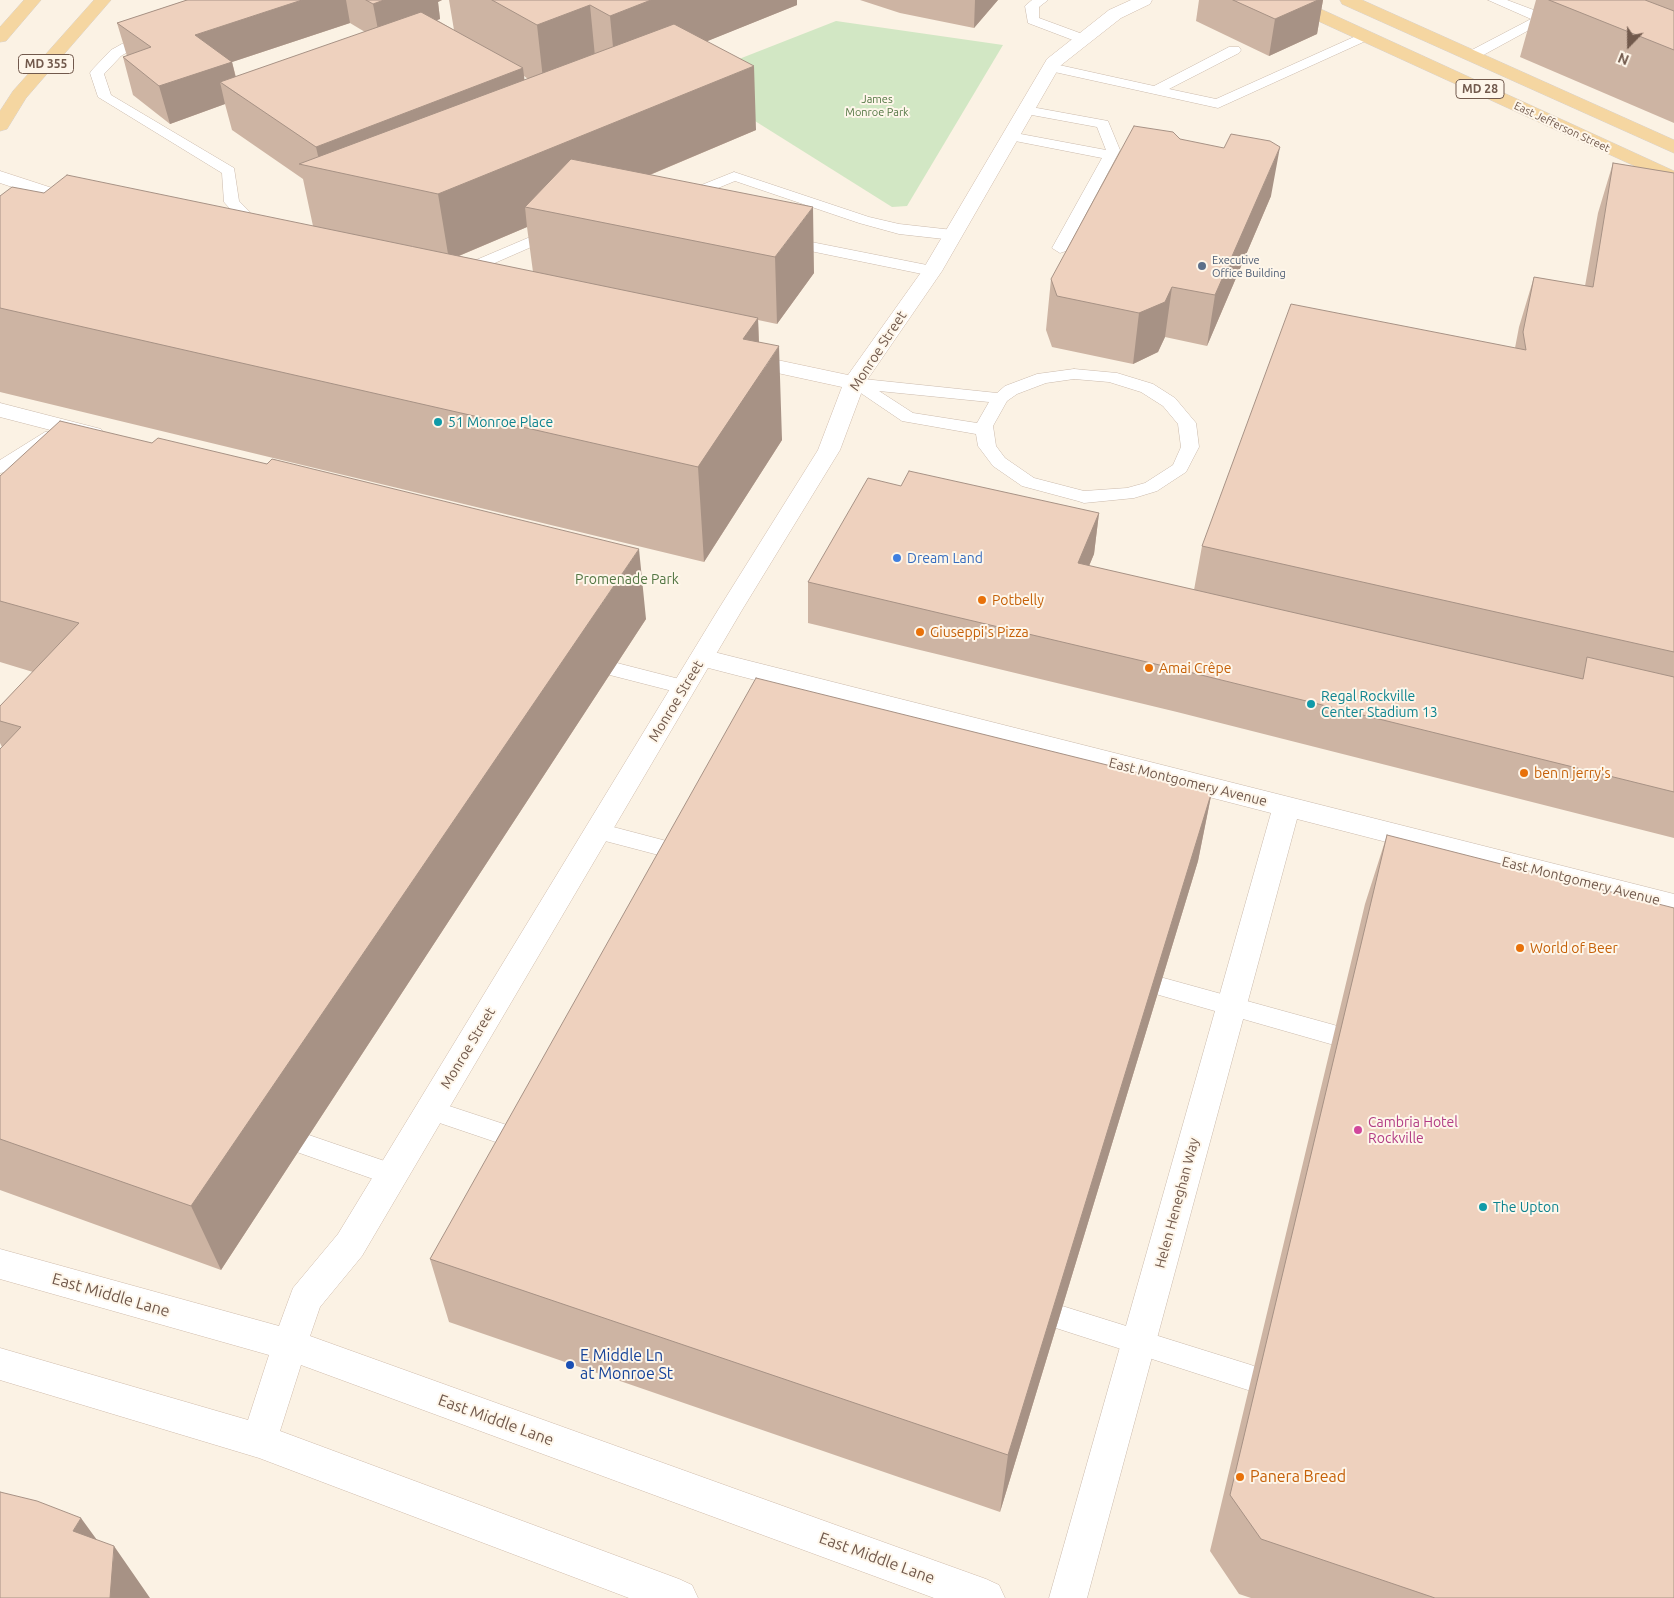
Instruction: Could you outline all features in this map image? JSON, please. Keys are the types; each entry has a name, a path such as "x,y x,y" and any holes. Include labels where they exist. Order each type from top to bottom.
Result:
{"main road":[{"path":"0,37 33,0"},
{"name":"East Jefferson Street","path":"1287,0 1674,178"},
{"name":"East Jefferson Street","path":"1351,0 1674,147"},
{"name":"MD 355","path":"0,125 19,95 100,2"}],"street":[{"name":"Monroe Street","path":"259,1441 306,1299 350,1245 684,687 829,450 854,382 932,271 1050,67 1115,14 1142,0"},
{"path":"0,177 98,209"},
{"path":"724,355 854,382"},
{"path":"0,410 112,439"},
{"name":"East Montgomery Avenue","path":"702,658 1674,905"},
{"name":"Helen Heneghan Way","path":"1068,1598 1286,807"},
{"name":"East Middle Lane","path":"0,1264 291,1345 986,1598"},
{"path":"0,1364 259,1441 679,1598"}],"lane":[{"path":"1041,0 1032,6 1033,20 1083,39"},
{"path":"1495,0 1569,29"},
{"path":"1471,56 1542,18"},
{"path":"159,27 116,53 97,73 105,97 229,171 232,202 249,220 225,242"},
{"path":"1050,67 1218,104 1365,36"},
{"path":"1157,90 1234,50"},
{"path":"1026,110 1103,124 1113,150 1060,248"},
{"path":"1010,136 1111,155"},
{"path":"670,202 734,176 864,220 899,229 953,235"},
{"path":"451,284 475,266 574,223"},
{"path":"774,240 932,271"},
{"path":"1074,374 1111,377 1147,388 1169,402 1187,423 1190,447 1180,468 1151,488 1128,494 1084,497 1028,482 999,462 987,446 985,430 984,426 1000,398 1011,390 1043,378 1074,374"},
{"path":"854,382 1000,398"},
{"path":"854,382 908,417 985,430"},
{"path":"0,468 66,427"},
{"path":"613,669 684,687"},
{"path":"598,831 699,858"},
{"path":"1160,986 1334,1035"},
{"path":"431,1110 543,1147"},
{"path":"303,1144 393,1175"},
{"path":"1059,1317 1251,1378"}],"green space":[{"name":"James Monroe Park","path":"836,21 1003,45 907,206 892,207 688,79"}],"building":[{"path":"187,0 302,0 195,35 232,62 159,86 123,57 151,47 117,23"},
{"path":"366,0 384,0 373,4"},
{"path":"492,0 651,0 610,16 590,5 537,25"},
{"path":"1233,0 1318,0 1275,19"},
{"path":"1549,0 1645,0 1674,11 1674,50"},
{"path":"421,12 523,68 316,147 220,82"},
{"path":"674,24 754,66 438,194 299,164"},
{"path":"1134,126 1173,132 1180,139 1224,148 1231,134 1270,141 1280,147 1215,295 1172,287 1165,302 1139,313 1057,296 1051,279"},
{"path":"571,159 813,207 775,257 525,207"},
{"path":"1613,163 1674,173 1674,652 1202,546 1291,304 1526,350 1523,332 1534,277 1593,287"},
{"path":"67,175 758,318 743,339 779,346 698,467 0,308 0,196 12,187 44,193"},
{"path":"60,421 152,443 158,438 267,464 272,459 639,549 191,1206 0,1139 0,749 21,727 0,721 0,706 79,623 0,601 0,476"},
{"path":"909,471 1099,513 1078,563 1583,679 1587,657 1674,677 1674,792 1185,671 808,582 868,478 901,486"},
{"path":"756,678 1212,791 1008,1455 430,1259"},
{"name":"The Upton","path":"1387,835 1674,908 1674,1598 1435,1598 1261,1539 1230,1495"},
{"path":"0,1492 37,1501 81,1518 73,1531 114,1546 110,1598 0,1598"}],"place":[{"name":"Executive Office Building","path":"1202,266"},
{"name":"51 Monroe Place","path":"438,422"},
{"name":"Dream Land","path":"897,558"},
{"name":"Potbelly","path":"982,600"},
{"name":"Giuseppi's Pizza","path":"920,632"},
{"name":"Amai Crêpe","path":"1149,668"},
{"name":"Regal Rockville Center Stadium 13","path":"1311,704"},
{"name":"ben n jerry's","path":"1524,773"},
{"name":"World of Beer","path":"1520,948"},
{"name":"Cambria Hotel Rockville","path":"1358,1130"},
{"name":"The Upton","path":"1483,1207"},
{"name":"E Middle Ln at Monroe St","path":"570,1365"},
{"name":"Panera Bread","path":"1240,1477"}],"park label":[{"name":"Promenade Park","path":"627,579"}]}
